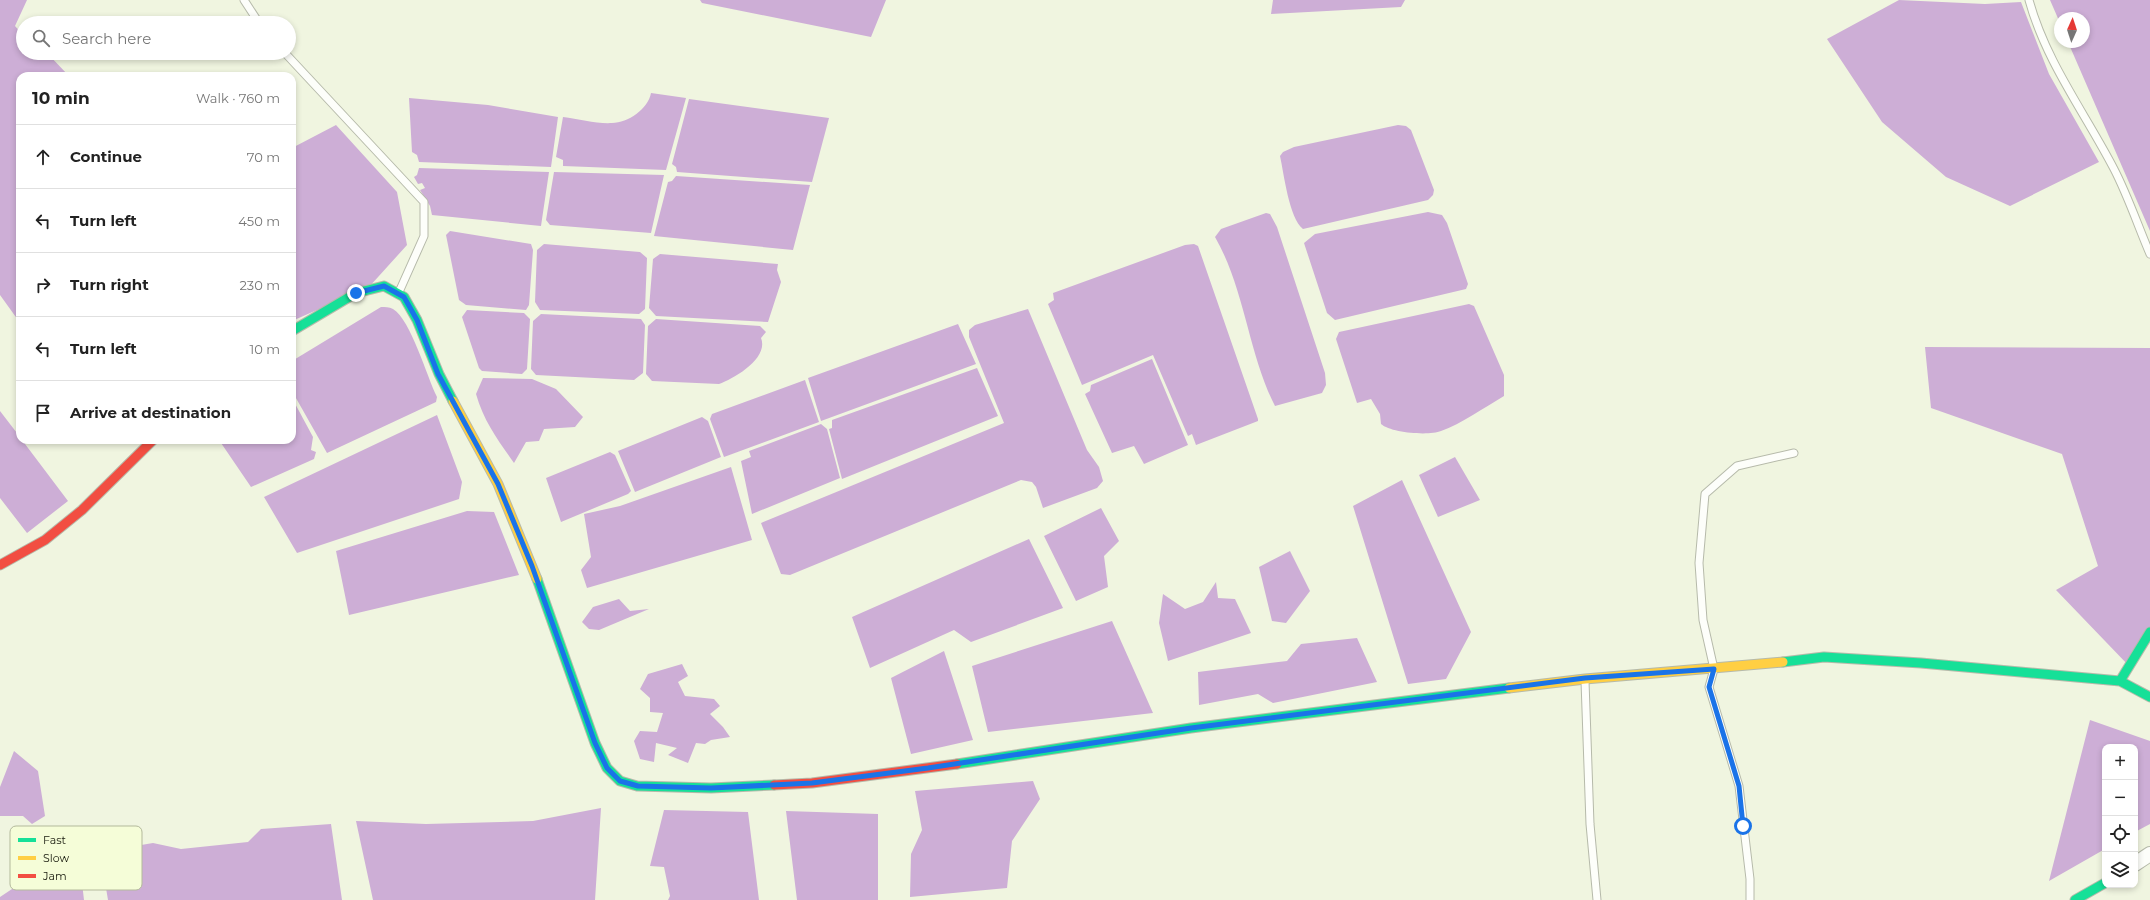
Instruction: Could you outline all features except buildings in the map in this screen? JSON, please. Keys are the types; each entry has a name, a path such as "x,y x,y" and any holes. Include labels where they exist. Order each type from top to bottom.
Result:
{"street":[{"path":"296,329 356,293 384,286 404,297 417,320 438,374 498,484 532,566 595,743 607,768 620,781 638,786 711,788 812,783 936,767 1191,728 1585,678 1714,669 1824,657 1921,663 2120,682 2150,697"},
{"path":"0,565 45,540 82,510 149,444"},
{"path":"2120,682 2150,632"},
{"path":"2138,862 2150,854"},
{"path":"2075,900 2102,884"}],"lane":[{"path":"244,0 254,16"},
{"path":"2029,0 2034,17 2067,89 2115,170 2150,254"},
{"path":"292,60 424,202 424,236 398,294"},
{"path":"1750,900 1750,879 1739,786 1709,687 1714,669 1703,620 1700,563 1705,494 1737,466 1794,453"},
{"path":"1585,678 1590,824 1597,900"}],"shaded area":[{"path":"0,0 27,0 20,16 16,16 16,60 54,60 65,72 16,72 16,317 0,295"},
{"path":"700,0 886,0 871,37 702,3"},
{"path":"1273,0 1405,0 1401,7 1271,14"},
{"path":"1899,0 1985,4 2021,2 2049,74 2099,162 2010,206 1946,177 1882,122 1827,39"},
{"path":"2050,0 2150,0 2150,231 2071,48 2090,48 2090,12 2055,12"},
{"path":"651,93 686,98 666,170 563,166 563,160 556,157 563,117 600,123 624,121 642,110"},
{"path":"409,98 488,105 558,117 551,167 419,162 417,155 412,152"},
{"path":"689,99 829,118 812,182 677,172 676,167 672,164"},
{"path":"336,125 397,192 407,245 369,287 296,319 296,146"},
{"path":"1398,125 1406,126 1411,130 1434,190 1433,195 1428,200 1303,229 1294,215 1288,195 1280,156 1283,152 1294,147"},
{"path":"419,168 549,172 541,226 432,215 430,206 420,190 425,188 422,183 418,184 414,177 417,175"},
{"path":"554,172 664,175 651,233 550,225 546,220"},
{"path":"676,176 810,185 793,250 654,236 668,182 672,181"},
{"path":"1428,212 1442,215 1447,223 1468,284 1466,289 1335,320 1327,313 1304,243 1315,234"},
{"path":"1266,213 1270,214 1277,227 1325,373 1326,385 1322,393 1275,406 1258,365 1233,278 1215,237 1221,229"},
{"path":"450,231 531,244 533,250 529,305 526,310 466,305 459,300 446,235"},
{"path":"544,244 640,252 647,258 645,309 639,314 540,310 535,302 537,250"},
{"path":"1194,244 1198,246 1258,419 1258,421 1196,445 1192,434 1188,436 1153,355 1082,385 1048,304 1054,300 1053,293 1185,245"},
{"path":"660,254 778,264 777,270 781,282 768,322 656,316 649,308 653,259"},
{"path":"1469,304 1474,306 1504,375 1504,396 1457,424 1435,433 1410,433 1393,430 1381,424 1380,414 1371,399 1357,403 1336,339 1339,332"},
{"path":"381,307 388,307 400,315 412,336 437,397 436,402 327,453 296,398 296,359"},
{"path":"1028,309 1087,450 1099,467 1103,481 1097,488 1043,508 1036,487 1032,482 1021,480 790,575 781,574 761,523 1004,423 969,337 969,330 975,325"},
{"path":"467,310 524,313 530,319 527,369 522,374 482,371 479,368 462,317"},
{"path":"541,314 641,319 645,325 643,373 634,380 536,375 531,369 533,321"},
{"path":"656,319 760,326 766,332 761,338 762,345 760,353 755,360 741,372 726,381 719,384 652,381 646,374 648,326"},
{"path":"958,324 976,364 821,421 808,378"},
{"path":"1925,347 2150,348 2150,637 2130,667 2056,590 2098,566 2062,454 1931,408"},
{"path":"1152,359 1188,445 1144,464 1134,446 1112,453 1085,394 1090,391 1091,385"},
{"path":"977,368 998,416 842,479 829,429 832,428 832,420"},
{"path":"483,378 532,379 556,389 583,417 575,427 544,429 539,441 526,442 514,463 492,430 479,404 476,394"},
{"path":"805,380 819,422 724,457 710,419 712,414"},
{"path":"296,405 313,437 311,450 316,452 314,459 251,487 222,444 296,444"},
{"path":"0,411 16,432 16,444 25,444 68,501 27,533 0,498"},
{"path":"437,415 462,482 459,499 297,553 264,497"},
{"path":"702,417 708,421 721,457 635,492 618,451"},
{"path":"821,424 827,429 840,478 752,514 741,461 751,457 749,451"},
{"path":"610,452 615,455 631,491 628,494 561,522 546,478"},
{"path":"1455,457 1480,500 1438,517 1419,475"},
{"path":"731,467 752,540 587,588 581,570 591,557 584,514 620,506"},
{"path":"1402,480 1471,632 1446,679 1408,684 1353,506"},
{"path":"1101,508 1119,541 1104,556 1108,587 1076,601 1044,536"},
{"path":"467,511 494,512 519,575 349,615 336,551"},
{"path":"1029,539 1063,608 971,642 954,630 870,668 852,617"},
{"path":"1290,551 1310,591 1286,623 1272,621 1259,567"},
{"path":"1216,582 1218,598 1235,599 1251,633 1168,661 1159,623 1163,594 1185,609 1203,602"},
{"path":"619,599 630,611 649,609 599,630 589,629 582,622 593,607"},
{"path":"1112,621 1153,713 988,732 972,666"},
{"path":"1357,638 1377,682 1273,703 1258,694 1199,705 1198,672 1287,661 1301,644"},
{"path":"944,651 973,740 911,754 891,678"},
{"path":"682,664 688,676 678,682 685,696 714,699 720,706 710,714 723,727 730,737 711,740 705,744 696,743 688,763 668,755 677,748 656,743 654,762 640,759 634,741 640,731 657,732 663,713 650,712 650,698 640,689 648,674"},
{"path":"2090,720 2150,741 2150,824 2138,830 2138,744 2102,744 2102,851 2049,881"},
{"path":"14,751 38,771 45,816 32,824 23,816 0,816 0,787"},
{"path":"1033,781 1040,799 1012,841 1007,888 910,897 911,854 922,830 915,791"},
{"path":"601,808 595,900 373,900 356,821 426,824 533,821"},
{"path":"664,810 748,812 759,900 668,900 670,896 664,867 650,866"},
{"path":"786,811 878,814 878,900 797,900"},
{"path":"331,824 342,900 108,900 106,890 142,890 142,845 153,843 181,849 248,842 261,829"},
{"path":"10,890 83,890 84,900 0,900 0,897"}],"traffic: fast":[{"path":"296,329 356,293 384,286 404,297 417,320 439,374 453,401"},
{"path":"537,579 595,743 607,768 620,781 637,786 711,788 774,785"},
{"path":"1783,662 1824,657 1921,663 2120,681 2150,632"},
{"path":"2120,681 2150,697"},
{"path":"957,764 1191,728 1509,688"},
{"path":"2075,900 2102,885"}],"traffic: slow":[{"path":"453,401 498,484 537,579"},
{"path":"1509,688 1585,679 1783,662"}],"traffic: jam":[{"path":"0,565 45,540 82,510 149,444"},
{"path":"774,785 812,783 957,764"}],"route":[{"path":"356,293 384,286 404,297 417,320 438,374 498,484 532,566 595,743 607,768 620,781 638,786 711,788 812,783 928,768 1191,728 1585,678 1714,669 1709,687 1739,786 1743,826"}]}
